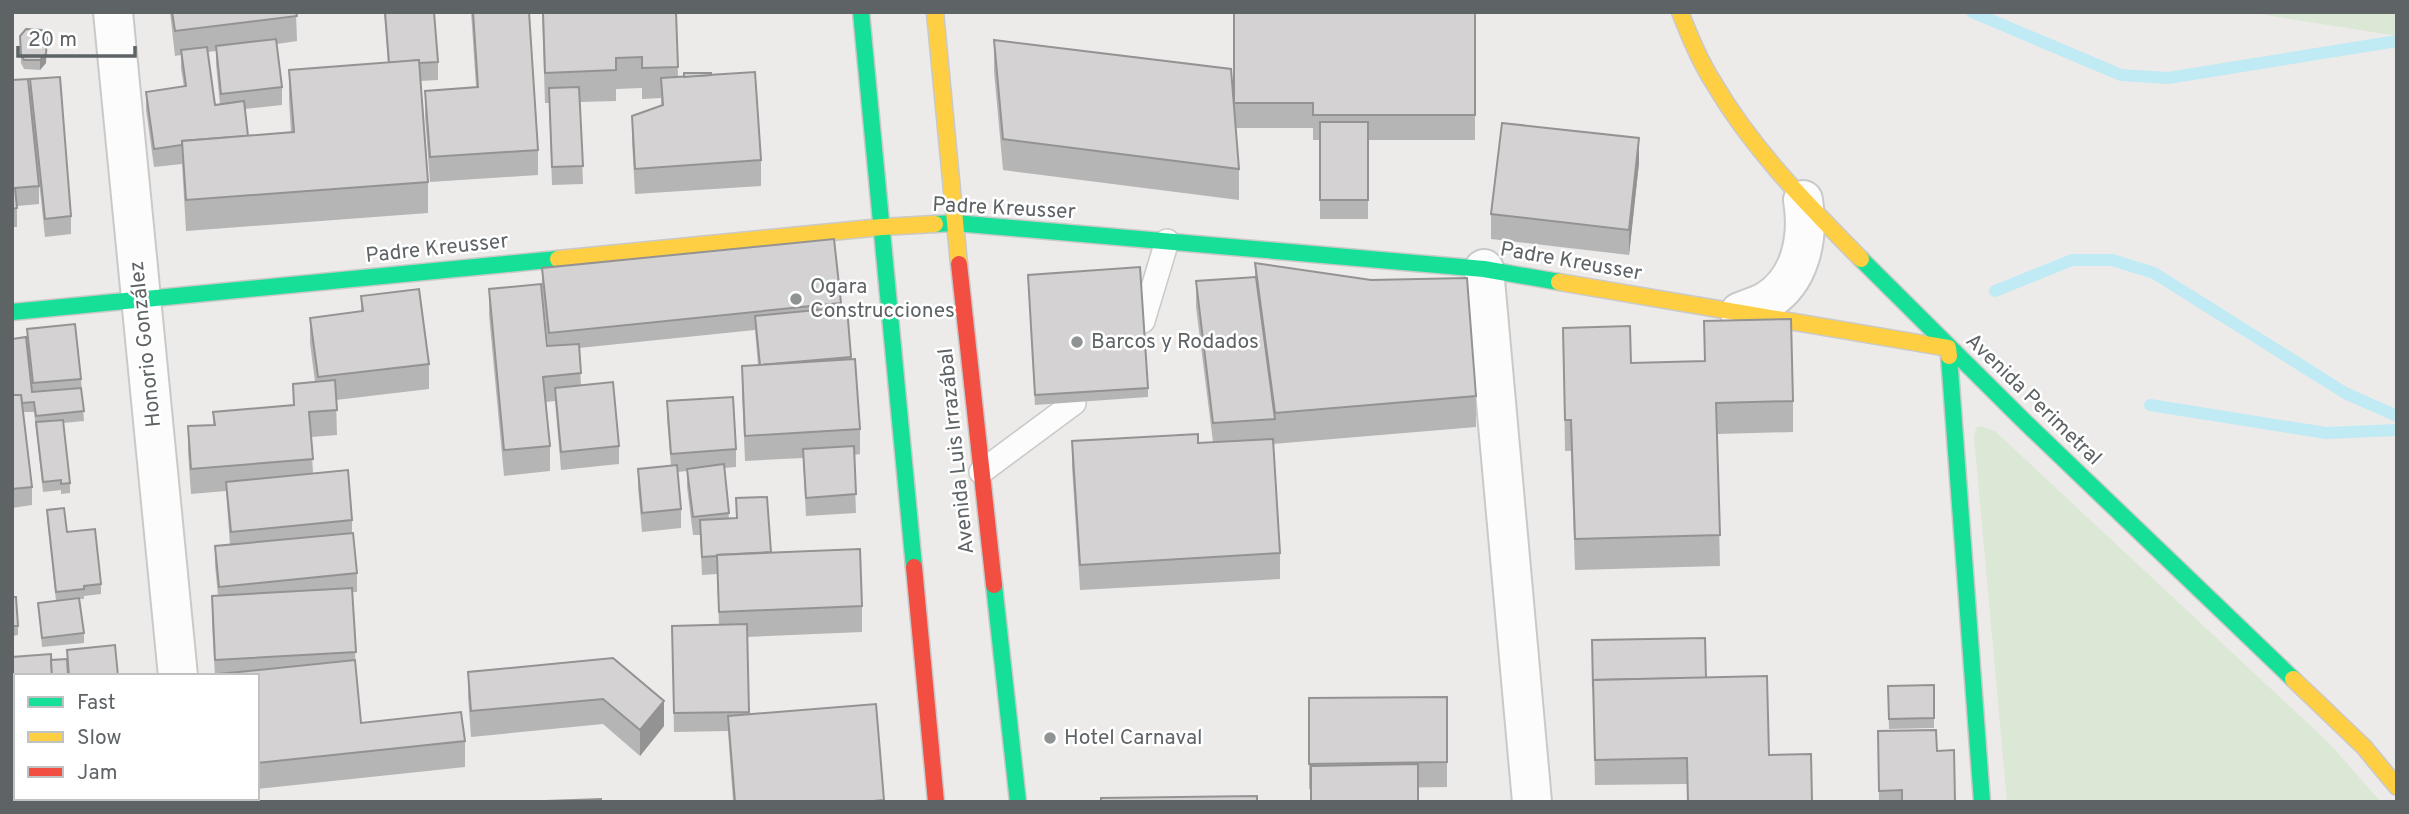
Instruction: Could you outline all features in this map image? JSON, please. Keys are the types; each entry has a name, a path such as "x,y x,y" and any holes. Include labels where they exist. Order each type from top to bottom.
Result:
{"main road":[{"path":"861,12 936,802"},
{"name":"Avenida Luis Irrazábal","path":"936,12 955,223 1018,802"},
{"name":"Avenida Perimetral","path":"1679,12 1705,68 1741,128 1803,200 1948,348 2364,747 2397,787"},
{"name":"Padre Kreusser","path":"12,312 883,227 955,223 1484,269 1948,348"},
{"path":"1948,348 1982,802"}],"street":[{"name":"Honorio González","path":"113,12 178,674"},
{"path":"1740,312 1766,302 1782,289 1792,276 1805,239 1803,200"},
{"path":"1484,269 1532,802"}],"lane":[{"path":"1143,321 1167,241"},
{"path":"981,472 1074,403"}],"green space":[{"path":"2247,12 2397,12 2397,36"},
{"path":"1981,426 1995,431 2329,743 2381,802 2007,802 1974,437 1976,428"}],"building":[{"path":"172,12 296,12 297,16 175,31"},
{"path":"385,12 434,12 438,62 419,63 419,60 389,63"},
{"path":"473,12 529,12 538,150 430,157 425,91 478,87"},
{"path":"543,12 676,12 678,67 642,68 642,57 616,58 616,70 545,73"},
{"path":"1234,12 1475,12 1475,115 1313,115 1313,103 1234,103"},
{"path":"26,29 42,30 47,38 46,54 40,60 24,60 21,54 20,36"},
{"path":"276,39 282,87 221,94 216,46"},
{"path":"994,40 1231,69 1239,169 1003,139"},
{"path":"207,47 215,105 244,101 248,136 182,141 182,145 154,149 146,92 186,86 181,50"},
{"path":"419,60 428,182 186,200 182,141 294,132 289,70"},
{"path":"755,72 761,160 635,169 632,116 663,105 661,78"},
{"path":"684,73 711,73 711,75 684,77"},
{"path":"60,77 71,216 45,219 30,79"},
{"path":"28,79 39,186 15,188 17,208 12,209 12,80"},
{"path":"579,87 583,166 552,167 549,88"},
{"path":"1320,122 1368,122 1368,200 1320,200"},
{"path":"1502,123 1639,138 1629,230 1491,214"},
{"path":"834,239 841,303 549,333 542,268"},
{"path":"1255,263 1371,280 1467,278 1476,396 1275,413"},
{"path":"1140,267 1148,388 1035,395 1028,275"},
{"path":"1256,277 1275,419 1213,423 1196,281"},
{"path":"541,284 547,346 579,344 581,373 543,377 550,446 504,450 489,289"},
{"path":"419,289 429,364 318,377 310,318 363,311 361,296"},
{"path":"847,307 851,357 760,365 755,316"},
{"path":"1791,319 1793,401 1716,403 1720,535 1575,539 1571,420 1565,420 1563,328 1630,326 1631,363 1705,361 1704,321"},
{"path":"75,324 81,379 33,383 27,329"},
{"path":"26,337 32,392 81,388 84,411 36,416 34,402 22,403 21,395 12,395 12,339"},
{"path":"855,359 860,429 745,436 742,366"},
{"path":"335,380 337,410 309,412 313,459 191,469 188,426 215,425 213,412 294,405 293,384"},
{"path":"613,382 619,446 561,452 555,388"},
{"path":"12,395 21,395 32,487 12,489"},
{"path":"733,397 736,449 671,454 667,401"},
{"path":"63,420 70,483 61,484 61,480 43,482 36,422"},
{"path":"1198,434 1198,443 1273,439 1280,553 1080,565 1072,441"},
{"path":"854,446 856,494 806,498 803,449"},
{"path":"724,464 729,513 693,517 687,469"},
{"path":"677,465 681,509 642,513 638,469"},
{"path":"348,470 352,520 231,532 226,482"},
{"path":"767,497 771,552 702,557 700,520 737,518 736,498"},
{"path":"64,508 67,532 95,529 101,584 56,592 47,510"},
{"path":"353,533 357,573 219,587 215,546"},
{"path":"860,549 862,606 719,612 717,555"},
{"path":"352,588 356,652 215,660 212,596"},
{"path":"12,597 16,597 18,626 12,626"},
{"path":"79,598 84,633 42,638 38,603"},
{"path":"747,624 749,712 674,713 672,626"},
{"path":"1705,638 1706,678 1593,680 1593,687 1592,640"},
{"path":"115,645 118,674 69,674 67,650"},
{"path":"51,654 52,674 14,674 14,707 12,707 12,657"},
{"path":"613,658 664,701 640,730 603,699 471,711 468,672"},
{"path":"67,659 68,674 52,674 51,660"},
{"path":"355,660 361,723 461,712 465,741 259,763 259,674 219,674"},
{"path":"1767,676 1769,755 1811,754 1812,802 1688,802 1687,758 1595,760 1593,680"},
{"path":"1934,685 1934,718 1889,719 1888,686"},
{"path":"1447,697 1447,762 1309,764 1309,698"},
{"path":"876,704 884,800 735,802 728,716"},
{"path":"1936,730 1937,751 1954,750 1955,802 1902,802 1902,790 1879,791 1878,731"},
{"path":"12,740 14,740 12,763"},
{"path":"1418,764 1418,802 1311,802 1311,766"},
{"path":"1257,796 1257,802 1101,802 1101,798"},
{"path":"601,799 601,802 545,801"},
{"path":"27,800 79,800 79,802"}],"waterway":[{"path":"1972,12 2121,75 2168,78 2397,41"},
{"path":"1995,291 2072,260 2112,260 2154,273 2345,393 2397,416"},
{"path":"2150,405 2326,433 2397,430"}],"traffic: fast":[{"path":"861,12 914,567"},
{"path":"935,224 955,223 1484,269 1559,282"},
{"path":"12,312 558,259"},
{"path":"1861,259 2024,421 2293,679"},
{"path":"1949,356 1982,802"},
{"path":"994,585 1018,802"}],"traffic: slow":[{"path":"935,12 959,264"},
{"path":"1680,12 1705,67 1730,109 1764,155 1861,259"},
{"path":"558,259 935,224"},
{"path":"1559,282 1948,348 1949,356"},
{"path":"2293,679 2364,747 2397,787"}],"traffic: jam":[{"path":"959,264 994,585"},
{"path":"914,567 936,802"}],"place":[{"name":"Ogara Construcciones","path":"796,299"},
{"name":"Barcos y Rodados","path":"1077,342"},
{"name":"Hotel Carnaval","path":"1050,738"}]}
